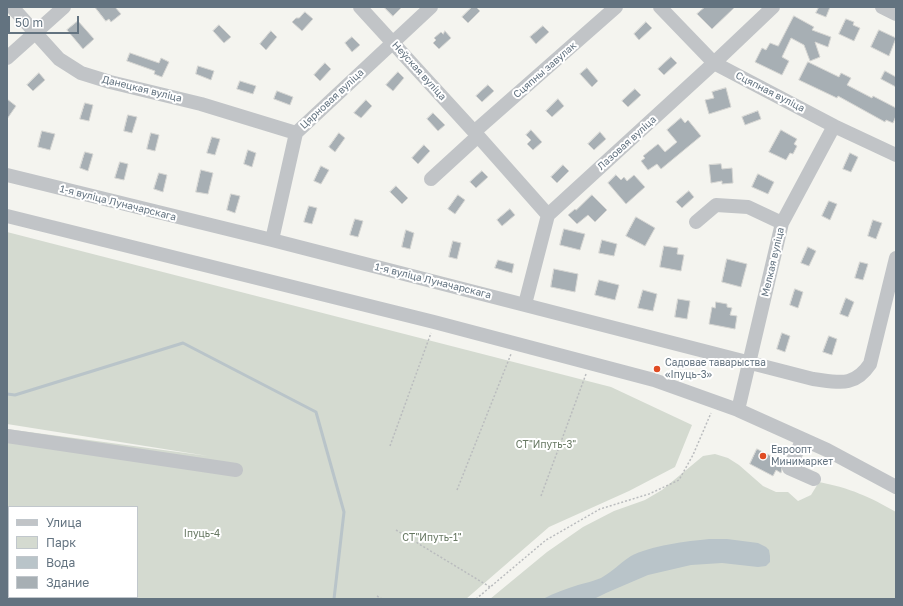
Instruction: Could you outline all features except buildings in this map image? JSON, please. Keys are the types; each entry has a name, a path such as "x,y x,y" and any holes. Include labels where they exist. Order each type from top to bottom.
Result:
{"street":[{"name":"Данецкая вуліца","path":"12,7 58,59 80,73 110,82 201,104 296,134"},
{"path":"7,58 64,7"},
{"name":"Неўская вуліца","path":"360,7 548,215"},
{"name":"Цярновая вуліца","path":"272,240 296,134 392,42 431,7"},
{"name":"Сцяпны завулак","path":"476,134 616,7"},
{"name":"Сцяпная вуліца","path":"660,7 714,63 834,126 896,155"},
{"name":"Лазовая вуліца","path":"548,215 773,7"},
{"path":"882,7 896,14"},
{"name":"Мелкая вуліца","path":"738,410 782,223 834,126"},
{"path":"431,179 476,134"},
{"name":"1-я вуліца Луначарскага","path":"7,175 272,240 813,378 837,382 848,382 858,378 865,372 870,364 896,258"},
{"path":"696,222 716,204 748,207 782,223"},
{"path":"525,304 548,215"},
{"path":"7,216 434,322 660,382 738,410 859,467 896,487"},
{"path":"7,436 236,470"},
{"path":"803,440 789,468 814,479"}],"path":[{"path":"390,446 434,322"},
{"path":"457,490 515,344"},
{"path":"541,496 590,363"},
{"path":"476,599 546,540 600,509 649,494 679,480 693,454 716,402"},
{"path":"396,530 490,587"},
{"path":"377,596 382,599"}],"green space":[{"path":"7,232 611,387 692,425 675,467 629,491 549,527 466,599 7,599 7,429 208,456 7,424"},
{"path":"715,454 728,458 739,465 763,486 776,492 788,492 798,501 811,495 819,482 840,487 859,494 896,512 896,599 490,599 547,552 583,527 614,511 645,500 662,490 703,456"}],"water":[{"path":"709,539 727,539 758,543 769,550 770,562 766,566 758,567 722,563 691,565 648,575 594,599 543,599 578,585 601,578 631,556 639,552 669,544"}],"waterway":[{"path":"7,394 15,395 183,343 316,412 344,512 334,599"}],"place":[{"name":"Садовае таварыства «Іпуць-3»","path":"657,369"},
{"name":"Евроопт Минимаркет","path":"763,456"}],"park label":[{"name":"СТ\"Ипуть-3\"","path":"546,445"},
{"name":"Іпуць-4","path":"202,534"},
{"name":"СТ\"Ипуть-1\"","path":"432,538"}]}
